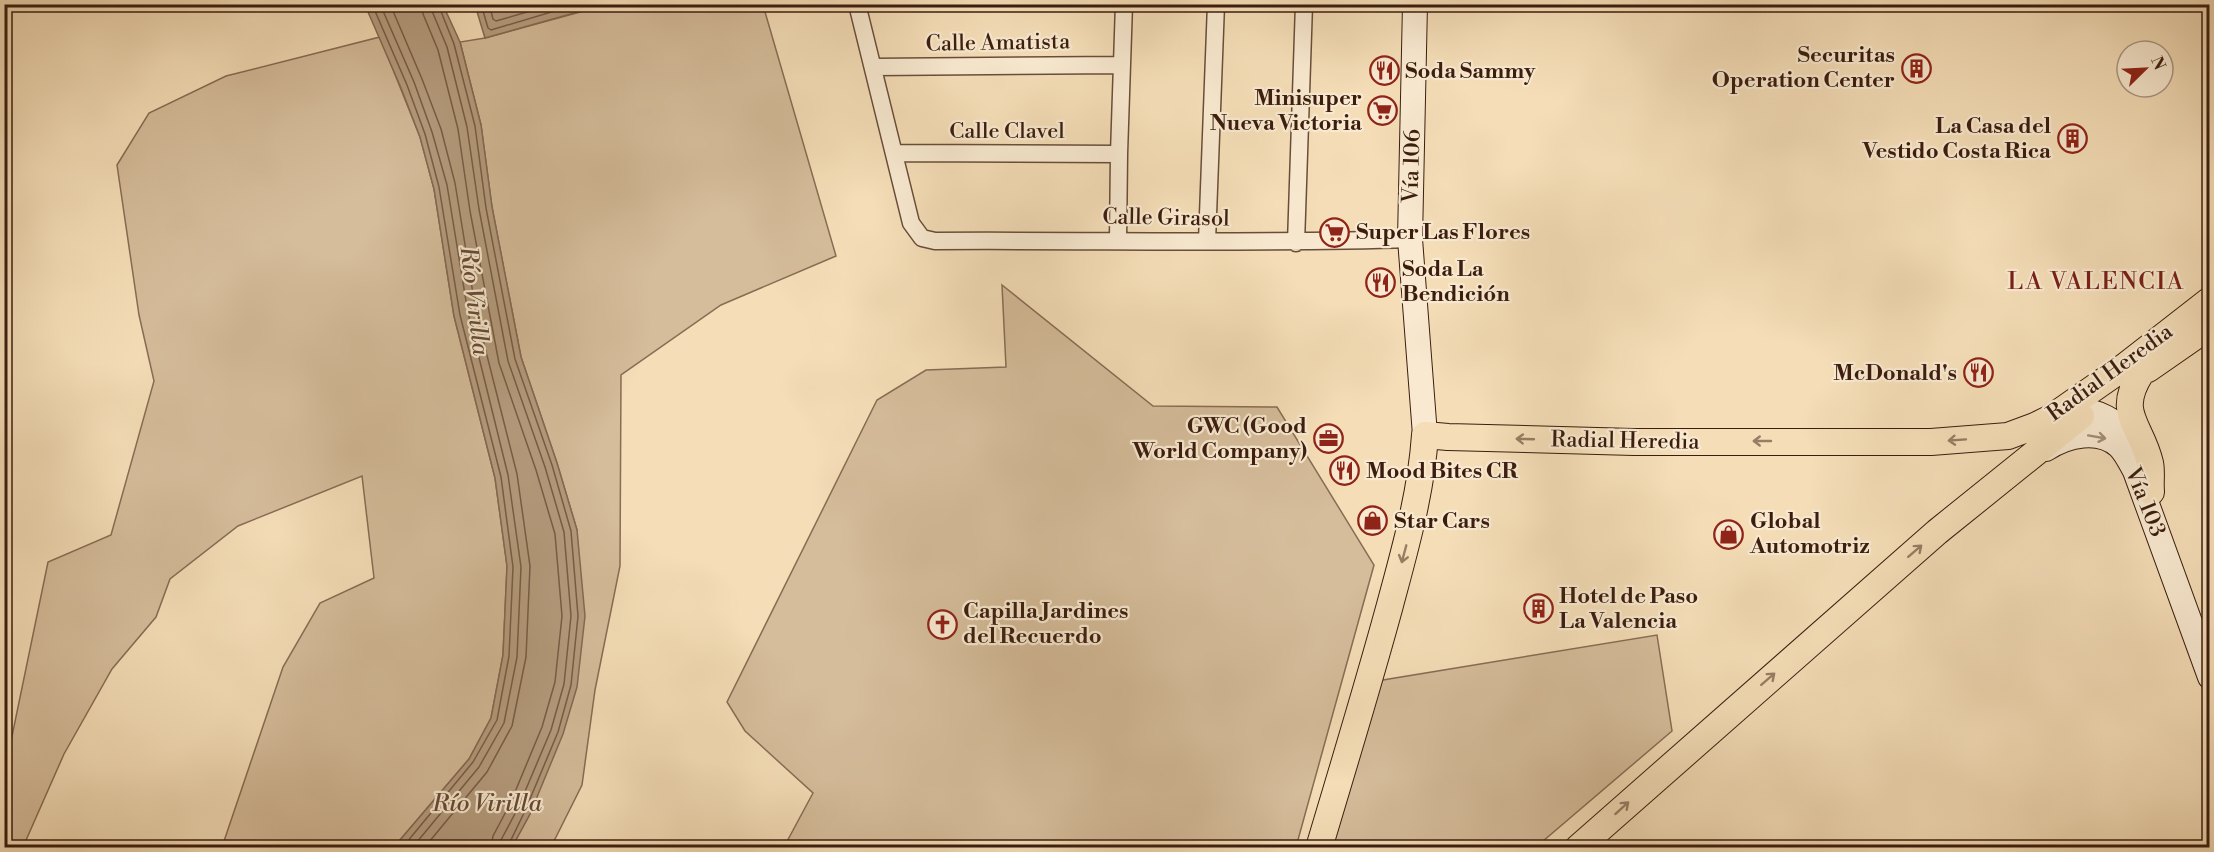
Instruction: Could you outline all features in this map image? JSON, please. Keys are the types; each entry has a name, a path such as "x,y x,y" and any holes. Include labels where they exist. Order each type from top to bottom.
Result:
{"main road":[{"name":"Vía 106","path":"1415,4 1410,239 1425,435"},
{"name":"Radial Heredia","path":"1425,435 1634,442 1931,442 1992,438 2023,431 2051,418 2124,367 2210,300"},
{"name":"Radial Heredia","path":"1578,848 1936,532 2089,410 2210,326"},
{"path":"2163,358 2210,340"},
{"path":"2141,373 2129,398 2130,408 2149,461 2151,492"},
{"path":"2051,418 2071,411 2089,410"},
{"name":"Vía 103","path":"2089,410 2105,416 2116,424 2136,450 2170,545 2210,634"},
{"path":"1319,848 1418,502 1425,435"},
{"name":"Vía 103","path":"2007,475 2051,446 2076,436 2100,436 2118,446 2135,471 2210,677"},
{"path":"1936,532 1990,475 1997,452 1992,438"},
{"path":"2183,571 2210,627"},
{"path":"1327,848 1351,765 1366,688"}],"street":[{"path":"857,4 895,153"},
{"path":"1118,240 1124,4"},
{"path":"1207,241 1216,4"},
{"path":"1296,243 1304,4"},
{"name":"Calle Amatista","path":"874,67 1122,65"},
{"name":"Calle Girasol","path":"895,153 911,223 921,238 935,241 1118,240 1296,243 1410,239"},
{"name":"Calle Clavel","path":"895,153 1119,154"}],"shaded area":[{"path":"583,5 763,5 836,256 721,305 621,375 620,566 595,690 582,785 551,847 512,847 530,814 577,530 521,357 492,207 481,125 460,42 485,38 584,11"},
{"path":"380,37 420,137 434,189 454,316 495,478 507,566 503,655 491,718 469,759 394,847 222,847 283,667 320,603 374,578 362,476 238,526 170,579 156,617 112,669 64,754 23,847 5,848 5,770 48,562 111,535 154,381 139,315 117,165 149,113 226,76"},
{"path":"1002,285 1153,406 1277,407 1374,565 1296,847 784,847 813,793 745,731 727,702 877,400 926,370 1006,367"},
{"path":"1657,635 1672,731 1536,847 1332,848 1377,681"}],"water":[{"name":"Río Virilla","path":"365,5 443,5 460,42 481,125 492,207 521,357 577,530 585,616 577,687 563,734 530,814 512,847 394,847 469,759 491,718 503,655 507,566 495,478 454,316 434,189 420,137"},
{"path":"475,5 583,5 585,10 485,38"}],"place":[{"name":"Securitas Operation Center","path":"1916,68"},
{"name":"Soda Sammy","path":"1384,71"},
{"name":"Minisuper Nueva Victoria","path":"1383,111"},
{"name":"La Casa del Vestido Costa Rica","path":"2072,139"},
{"name":"Super Las Flores","path":"1335,232"},
{"name":"Soda La Bendición","path":"1381,282"},
{"name":"McDonald's","path":"1978,373"},
{"name":"GWC (Good World Company)","path":"1328,439"},
{"name":"Mood Bites CR","path":"1345,471"},
{"name":"Star Cars","path":"1373,521"},
{"name":"Global Automotriz","path":"1729,534"},
{"name":"Hotel de Paso La Valencia","path":"1538,609"},
{"name":"Capilla Jardines del Recuerdo","path":"942,624"}],"district":[{"name":"LA VALENCIA","path":"2096,282"}]}
